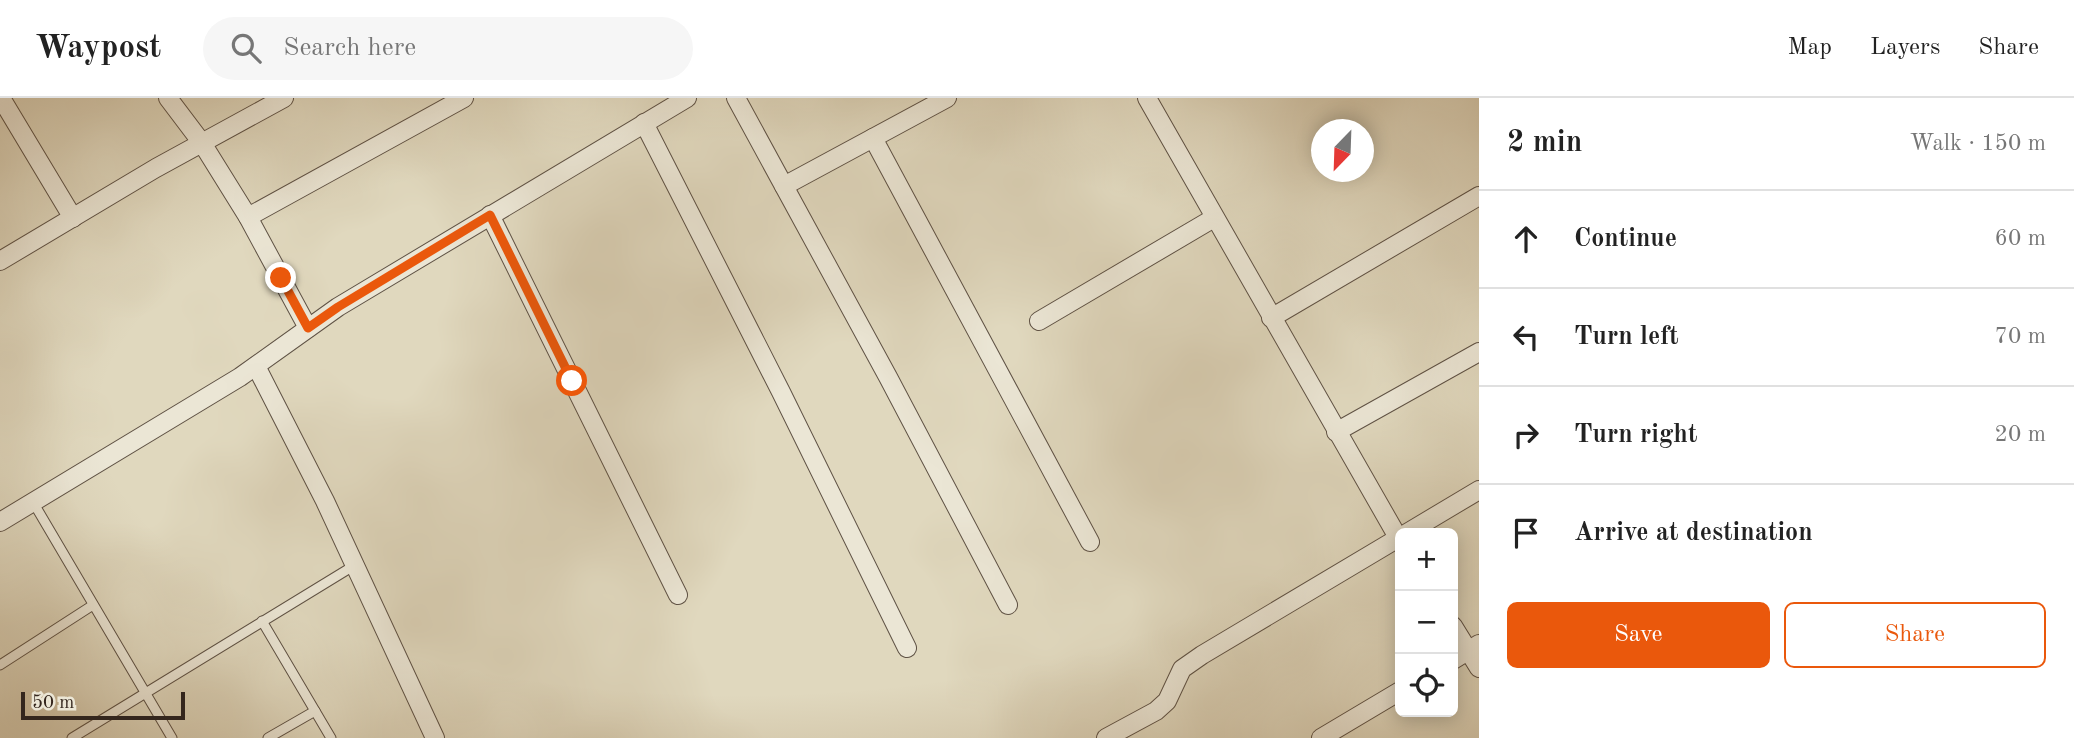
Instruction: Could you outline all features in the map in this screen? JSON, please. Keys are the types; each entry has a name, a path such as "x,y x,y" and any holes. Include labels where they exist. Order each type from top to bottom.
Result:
{"street":[{"path":"1,98 73,218"},
{"path":"167,98 202,143 248,217 308,328"},
{"path":"0,261 284,98"},
{"path":"248,217 464,98"},
{"path":"0,522 257,366 338,307 687,98"},
{"path":"736,98 1008,605"},
{"path":"784,187 947,98"},
{"path":"1147,98 1336,432 1395,528"},
{"path":"644,122 788,404 907,648"},
{"path":"873,138 1090,542"},
{"path":"1271,318 1479,196"},
{"path":"490,215 678,595"},
{"path":"1039,321 1214,218"},
{"path":"1336,432 1479,352"},
{"path":"257,366 326,501 435,738"},
{"path":"1416,528 1479,490"},
{"path":"1105,738 1167,701 1182,669 1202,655 1395,541"},
{"path":"1458,635 1479,668"},
{"path":"1321,738 1395,694"}],"lane":[{"path":"33,502 172,738"},
{"path":"72,738 355,565"},
{"path":"0,665 93,605"},
{"path":"262,621 331,738"},
{"path":"268,738 316,711"}],"route":[{"path":"281,278 308,328 490,215 572,381"}]}
